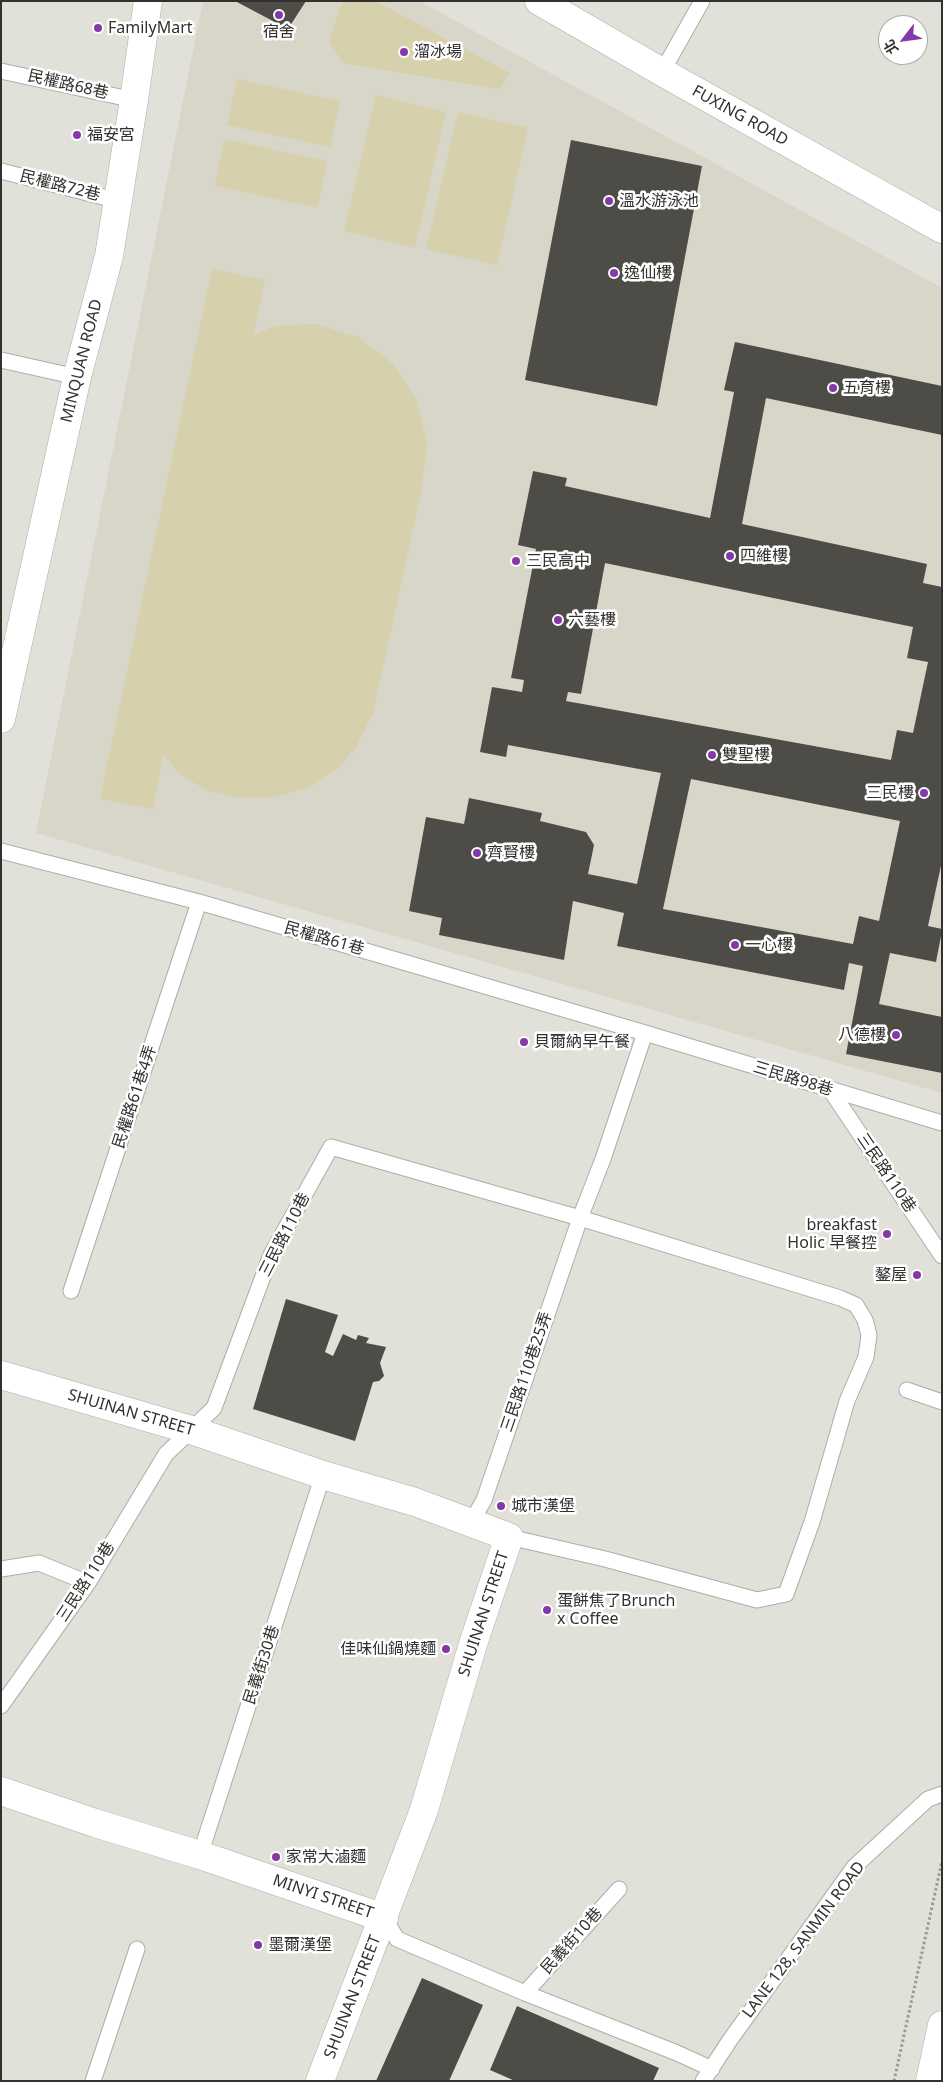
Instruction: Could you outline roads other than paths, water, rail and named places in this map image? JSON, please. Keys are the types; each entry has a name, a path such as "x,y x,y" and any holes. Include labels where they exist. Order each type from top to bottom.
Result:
{"street":[{"name":"MINQUAN ROAD","path":"1,719 9,644 109,256 148,1"},
{"name":"FUXING ROAD","path":"540,1 662,72 942,229"},
{"name":"SHUINAN STREET","path":"1,1375 191,1430 324,1475 415,1502 509,1537 472,1644 424,1810 320,2081"},
{"name":"MINYI STREET","path":"1,1791 95,1823 200,1855 384,1918"},
{"path":"930,2081 942,2025"}],"lane":[{"path":"662,72 702,1"},
{"name":"民權路68巷","path":"1,71 134,100"},
{"name":"民權路72巷","path":"1,171 118,201"},
{"path":"1,360 78,377"},
{"name":"民權路61巷","path":"1,851 199,902 645,1033"},
{"name":"民權路61巷4弄","path":"71,1291 199,902"},
{"path":"509,1537 605,1559 757,1600 786,1594 812,1522 846,1401 866,1357 869,1335 865,1320 856,1305 840,1298 580,1218 603,1159 645,1033"},
{"name":"三民路98巷","path":"645,1033 942,1124"},
{"name":"三民路110巷","path":"831,1091 942,1256"},
{"name":"三民路110巷","path":"1,1706 88,1583 166,1454 214,1408 271,1255 331,1147 580,1218"},
{"name":"三民路110巷25弄","path":"470,1524 484,1500 580,1218"},
{"path":"907,1390 942,1402"},
{"name":"民義街30巷","path":"200,1855 324,1475"},
{"path":"1,1569 39,1563 88,1583"},
{"name":"LANE 128, SANMIN ROAD","path":"708,2075 730,2040 854,1867 928,1799 942,1794"},
{"name":"民義街10巷","path":"525,1993 619,1889"},
{"name":"MINYI STREET","path":"384,1918 397,1939 525,1993 677,2053 708,2075"},
{"path":"93,2081 137,1949"}],"place":[{"name":"宿舍","path":"279,15"},
{"name":"FamilyMart","path":"98,28"},
{"name":"溜冰場","path":"404,52"},
{"name":"福安宮","path":"77,135"},
{"name":"溫水游泳池","path":"609,201"},
{"name":"逸仙樓","path":"614,273"},
{"name":"五育樓","path":"833,388"},
{"name":"四維樓","path":"730,556"},
{"name":"三民高中","path":"516,561"},
{"name":"六藝樓","path":"558,620"},
{"name":"雙聖樓","path":"712,755"},
{"name":"三民樓","path":"924,793"},
{"name":"齊賢樓","path":"477,853"},
{"name":"一心樓","path":"735,945"},
{"name":"八德樓","path":"896,1035"},
{"name":"貝爾納早午餐","path":"524,1042"},
{"name":"breakfast Holic 早餐控","path":"887,1234"},
{"name":"鏊屋","path":"917,1275"},
{"name":"城市漢堡","path":"501,1506"},
{"name":"蛋餅焦了Brunch x Coffee","path":"547,1610"},
{"name":"佳味仙鍋燒麵","path":"446,1649"},
{"name":"家常大滷麵","path":"276,1857"},
{"name":"墨爾漢堡","path":"258,1945"}]}
